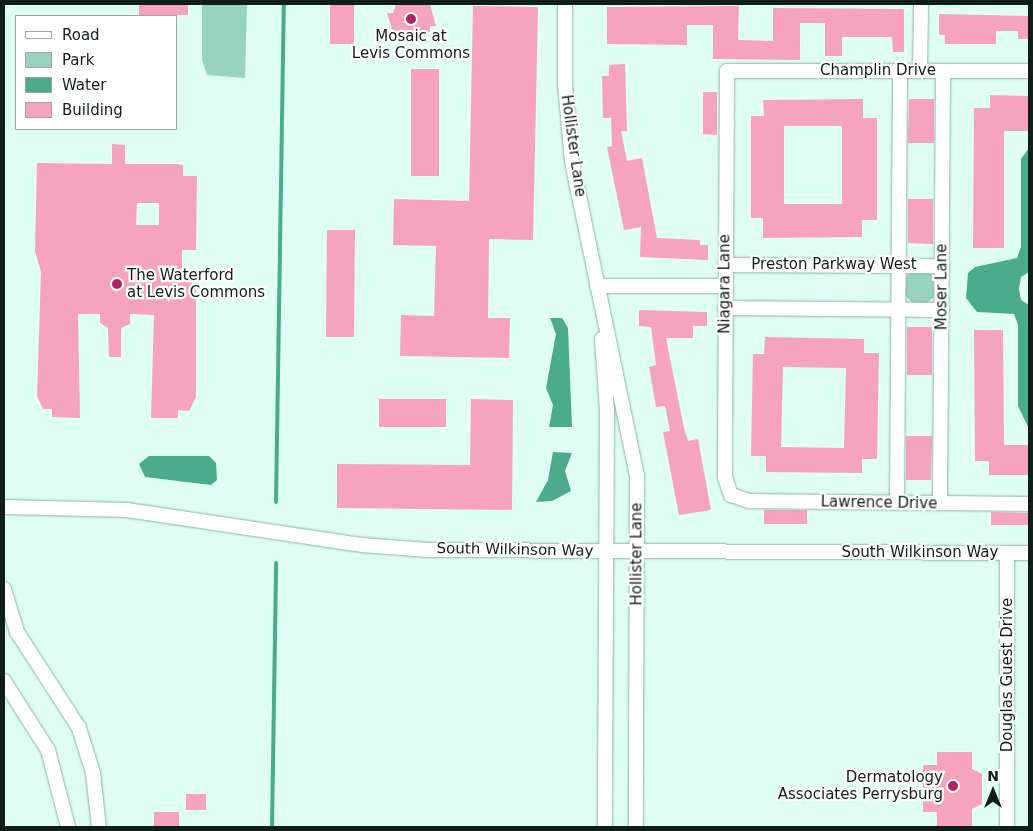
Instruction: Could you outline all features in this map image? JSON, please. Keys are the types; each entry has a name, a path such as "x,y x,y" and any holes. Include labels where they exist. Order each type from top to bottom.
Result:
{"street":[{"name":"Hollister Lane","path":"565,4 568,137 597,286 635,455 638,552 636,827"},
{"path":"920,71 921,4"},
{"name":"Champlin Drive","path":"727,71 1029,71"},
{"name":"Niagara Lane","path":"727,71 725,477 731,495"},
{"path":"897,503 900,71"},
{"name":"Moser Lane","path":"940,503 943,71"},
{"name":"Preston Parkway West","path":"725,265 942,266"},
{"path":"597,286 725,286"},
{"name":"Hollister Lane","path":"597,286 606,401 605,827"},
{"path":"725,308 942,310"},
{"name":"Lawrence Drive","path":"731,495 749,502 1029,504"},
{"name":"South Wilkinson Way","path":"4,507 127,510 388,547 638,552 1029,553"},
{"name":"Douglas Guest Drive","path":"1007,827 1008,553"},
{"path":"4,589 17,632 78,728 93,773 99,827"},
{"path":"4,681 48,750 68,827"}],"green space":[{"path":"202,4 247,4 245,78 207,75 202,60"},
{"path":"920,270 932,275 937,287 932,299 920,304 908,299 903,287 908,275"}],"water":[{"path":"1029,148 1029,272 1021,277 1019,289 1021,300 1029,305 1029,429 1018,406 1018,325 1014,314 977,312 966,298 968,273 975,267 1017,258 1021,247 1021,159"},
{"path":"550,318 562,318 568,328 572,427 549,427 553,405 546,388 556,334"},
{"path":"553,452 572,453 565,471 571,491 552,501 536,502 548,480"},
{"path":"149,456 209,456 216,463 217,480 211,485 145,477 139,464"}],"building":[{"path":"139,4 188,4 188,15 139,15"},
{"path":"330,4 354,4 354,44 330,44"},
{"name":"Mosaic at Levis Commons","path":"396,4 430,4 436,26 430,26 430,32 393,32 387,13 393,13"},
{"path":"473,6 538,7 533,240 489,239 488,318 510,318 509,358 400,356 401,315 434,316 436,246 393,245 394,199 469,201"},
{"path":"739,6 738,40 773,41 773,8 904,9 904,52 893,52 892,37 842,37 842,56 825,56 825,23 800,23 800,60 713,59 713,25 687,25 687,45 607,44 607,7"},
{"path":"939,14 1029,16 1029,39 1018,39 1018,31 996,31 996,44 945,44 945,35 939,35"},
{"path":"625,64 627,131 621,131 627,161 642,158 657,238 700,240 700,245 708,245 708,260 640,257 641,227 624,230 607,147 612,146 611,118 603,118 602,76 609,76 609,65"},
{"path":"411,69 439,69 439,176 411,176"},
{"path":"703,92 717,92 717,135 703,134"},
{"path":"990,95 1029,96 1029,131 1004,131 1004,248 973,248 974,108 990,108"},
{"path":"863,99 863,118 877,118 877,220 862,220 862,237 763,238 763,218 751,218 751,116 764,116 763,100","holes":["784,126 842,126 842,204 784,204"]},
{"path":"909,99 934,99 934,143 908,143"},
{"name":"The Waterford at Levis Commons","path":"112,144 125,145 125,164 183,165 183,176 197,176 196,250 182,250 182,275 196,287 196,397 189,411 178,410 178,418 151,418 154,315 130,314 130,324 121,328 121,357 109,357 108,328 100,323 100,314 78,314 80,418 52,417 52,409 43,409 37,396 41,272 35,251 37,163 112,164","holes":["137,203 159,203 159,225 136,225"]},
{"path":"908,199 933,199 933,244 908,243"},
{"path":"327,230 355,230 354,337 326,337"},
{"path":"639,310 707,312 707,326 693,326 693,338 666,338 688,441 698,439 711,510 679,515 663,432 670,431 665,406 656,407 649,367 656,365 651,327 639,326"},
{"path":"907,327 932,327 932,375 907,375"},
{"path":"974,330 1003,330 1004,445 1029,445 1029,475 989,475 989,461 975,461"},
{"path":"765,337 864,339 864,353 879,353 877,459 862,459 862,473 766,472 766,456 751,456 753,354 764,354","holes":["783,367 846,368 844,448 781,447"]},
{"path":"379,399 446,399 446,427 379,427"},
{"path":"471,399 513,400 512,510 337,508 337,464 470,465"},
{"path":"906,436 932,436 931,480 906,480"},
{"path":"764,510 807,510 807,524 764,524"},
{"path":"991,512 1029,513 1029,525 991,525"},
{"name":"Dermatology Associates Perrysburg","path":"937,752 972,752 972,769 982,774 982,804 972,809 972,826 937,826 937,812 923,812 923,765 937,765"},
{"path":"186,794 206,794 206,810 186,810"},
{"path":"154,812 179,812 179,827 154,827"}],"waterway":[{"path":"276,502 284,4"},
{"path":"272,827 276,563"}],"place":[{"name":"Mosaic at Levis Commons","path":"411,19"},
{"name":"The Waterford at Levis Commons","path":"117,284"},
{"name":"Dermatology Associates Perrysburg","path":"953,786"}]}
